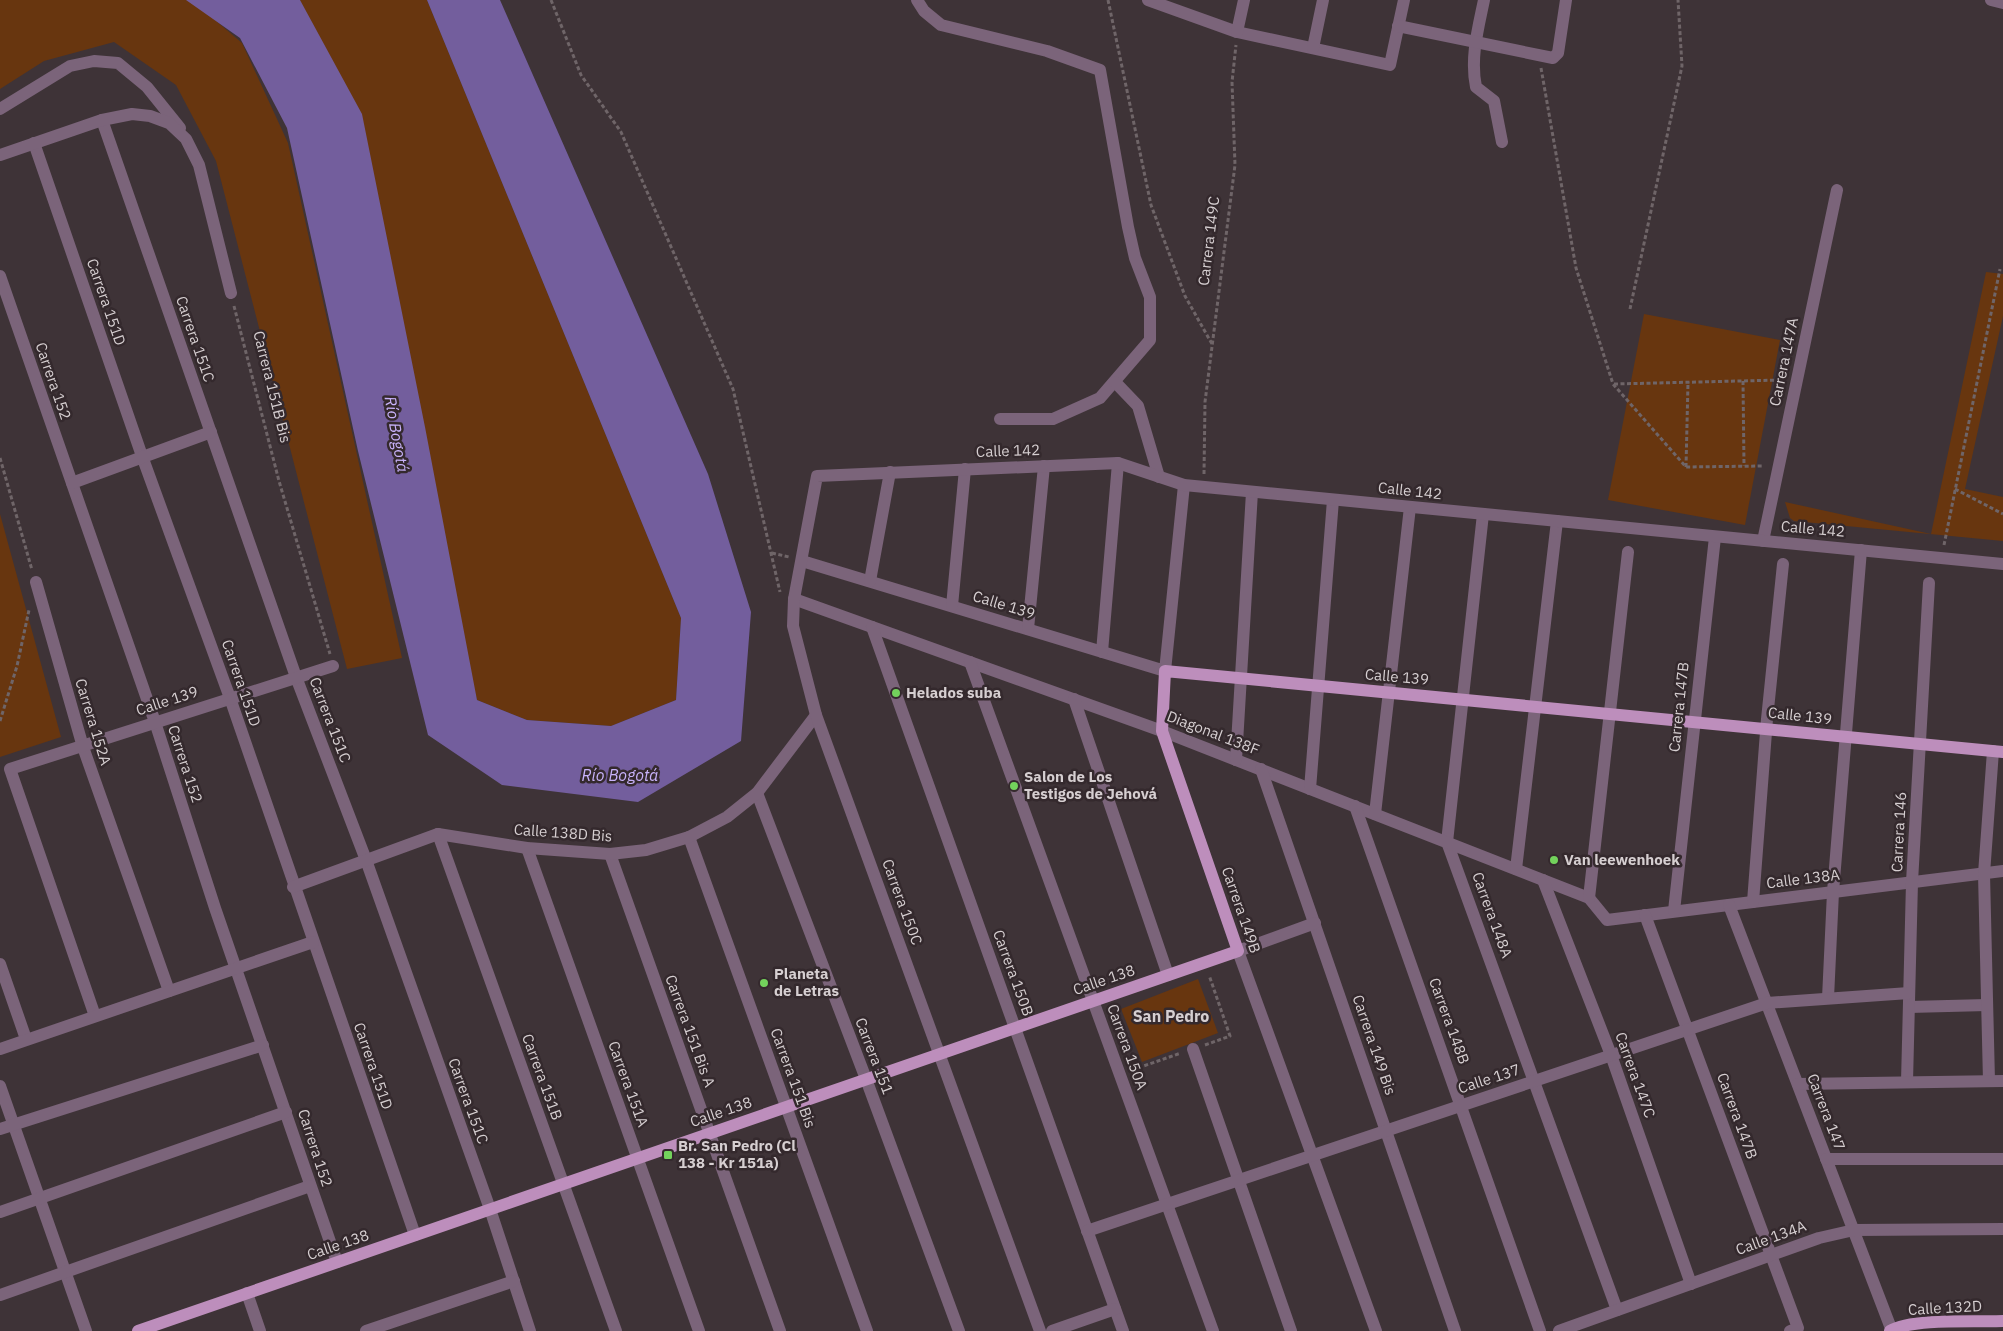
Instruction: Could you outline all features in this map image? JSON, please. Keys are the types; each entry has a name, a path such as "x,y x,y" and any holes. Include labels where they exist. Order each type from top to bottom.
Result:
{"main road":[{"name":"Calle 139","path":"1165,670 1998,751"},
{"name":"Carrera 149B","path":"1165,670 1162,731 1238,951"},
{"name":"Calle 138","path":"138,1331 1238,951"},
{"name":"Calle 132D","path":"1892,1330 1919,1324 1974,1327 2003,1322"}],"street":[{"path":"917,0 924,10 941,25 1047,51 1100,70 1128,227 1135,258 1150,297 1150,340 1100,398 1054,420 1000,420"},
{"path":"1148,0 1174,4 1237,32 1390,65 1404,0"},
{"path":"1237,32 1244,0"},
{"path":"1313,48 1323,0"},
{"path":"1484,0 1475,42 1473,74 1476,87 1494,101 1502,142"},
{"path":"1398,26 1553,58 1558,53 1566,0"},
{"path":"1991,0 2003,2"},
{"path":"0,109 70,66 94,61 118,63 147,87 173,117 186,138 199,165 231,293"},
{"path":"0,155 102,120 132,114 150,116 169,123 186,138"},
{"name":"Carrera 151C","path":"102,120 296,677 366,860 490,1209 530,1331"},
{"name":"Carrera 151D","path":"34,143 142,456 230,698 415,1235"},
{"name":"Carrera 147A","path":"1763,541 1838,190"},
{"name":"Carrera 152","path":"0,276 155,722 236,970 337,1262"},
{"path":"1115,382 1138,406 1159,477"},
{"path":"72,483 211,432"},
{"path":"1102,652 1118,463"},
{"name":"Calle 142","path":"817,476 1118,463 1184,485 2003,564"},
{"path":"1028,629 1044,466"},
{"path":"952,606 965,469"},
{"path":"870,582 890,472"},
{"name":"Carrera 150C","path":"817,476 802,561 788,599 816,715 1040,1331"},
{"name":"Carrera 149B","path":"1165,670 1184,485"},
{"path":"1236,760 1252,492"},
{"path":"1310,789 1333,500"},
{"path":"1375,814 1410,507"},
{"name":"Carrera 148A","path":"1483,514 1447,842 1536,1080 1618,1310"},
{"path":"1516,869 1557,521"},
{"name":"Carrera 147B","path":"1674,912 1715,536"},
{"path":"1828,998 1833,892 1861,550"},
{"path":"1589,898 1628,552"},
{"name":"Calle 139","path":"802,561 1165,670"},
{"path":"1753,902 1766,729 1783,564"},
{"name":"Carrera 152A","path":"36,582 82,747 169,991"},
{"name":"Carrera 146","path":"1907,1082 1912,882 1929,583"},
{"name":"Diagonal 138F","path":"788,599 872,627 1162,731 1516,869 1589,898 1607,920"},
{"name":"Carrera 150B","path":"872,627 1123,1331"},
{"name":"Carrera 150A","path":"970,662 1213,1331"},
{"name":"Calle 139","path":"95,1016 10,769 333,666"},
{"path":"1074,699 1168,975"},
{"name":"Calle 138D Bis","path":"294,887 438,834 527,848 610,854 646,850 689,837 727,817 757,793 816,715"},
{"path":"1989,1081 1984,874 1998,751"},
{"name":"Carrera 149 Bis","path":"1261,770 1455,1331"},
{"name":"Carrera 151","path":"757,793 866,1079 959,1331"},
{"name":"Carrera 148B","path":"1355,806 1540,1331"},
{"name":"Carrera 151B","path":"438,834 616,1331"},
{"name":"Carrera 151 Bis","path":"689,837 867,1331"},
{"name":"Carrera 151A","path":"527,848 699,1331"},
{"name":"Carrera 151 Bis A","path":"610,854 780,1331"},
{"name":"Calle 138A","path":"1607,920 2003,871"},
{"name":"Carrera 147C","path":"1543,880 1611,1055 1691,1284"},
{"name":"Carrera 147","path":"1729,905 1892,1330"},
{"name":"Carrera 147B","path":"1645,915 1771,1256 1794,1330"},
{"name":"Calle 138","path":"1238,951 1315,923"},
{"path":"0,1049 236,970 313,942"},
{"name":"Carrera 149B","path":"1238,951 1376,1331"},
{"path":"0,964 26,1040"},
{"name":"Calle 137","path":"1087,1230 1766,1003 1909,993"},
{"path":"1909,1007 1987,1006"},
{"path":"0,1129 263,1045"},
{"path":"1193,1049 1292,1331"},
{"path":"1798,1084 2003,1081"},
{"path":"0,1086 86,1331"},
{"path":"0,1212 286,1112"},
{"path":"1826,1159 2003,1159"},
{"path":"0,1295 66,1274 310,1186"},
{"name":"Calle 134A","path":"1559,1331 1819,1238 1854,1230 2003,1229"},
{"path":"366,1331 514,1282"},
{"path":"247,1293 260,1331"},
{"path":"1052,1331 1115,1309"}],"path":[{"path":"551,0 580,75 621,132 733,389 788,599"},
{"path":"1108,0 1119,63 1151,205 1186,296 1212,345"},
{"path":"1630,309 1682,66 1678,0"},
{"name":"Carrera 149C","path":"1204,487 1205,402 1235,165 1232,82 1237,32"},
{"path":"1538,55 1576,268 1613,384 1686,467 1763,466"},
{"path":"1941,558 2000,269"},
{"name":"Carrera 151B Bis","path":"231,293 279,481 333,666"},
{"path":"1613,384 1781,380"},
{"path":"1743,381 1744,466"},
{"path":"1686,467 1688,382"},
{"path":"0,458 36,582 17,666 0,721"},
{"path":"1955,489 2003,514"},
{"path":"1120,1074 1230,1036 1204,963"}],"shaded area":[{"path":"0,0 189,0 242,43 288,143 402,658 347,669 216,161 176,85 114,42 44,61 0,89"},
{"path":"300,0 427,0 681,618 676,700 611,726 527,720 477,700"},
{"path":"1986,272 2003,274 2003,316 1965,489 2003,497 2003,541 1794,521 1790,518 1785,502 1931,534"},
{"path":"1644,314 1780,340 1745,525 1608,500"},
{"path":"0,514 61,737 0,757"},
{"path":"1198,979 1218,1033 1142,1062 1121,1009"}],"water":[{"name":"Río Bogotá","path":"186,0 300,0 362,114 425,427 477,700 527,720 611,726 676,700 681,618 427,0 500,0 708,474 751,612 741,741 638,802 502,785 428,735 358,451 287,128 240,38"}],"place":[{"name":"Helados suba","path":"896,693"},
{"name":"Salon de Los Testigos de Jehová","path":"1014,786"},
{"name":"Van leewenhoek","path":"1554,860"},
{"name":"Planeta de Letras","path":"764,983"},
{"name":"Br. San Pedro (Cl 138 - Kr 151a)","path":"668,1155"}],"district":[{"name":"San Pedro","path":"1171,1016"}]}
